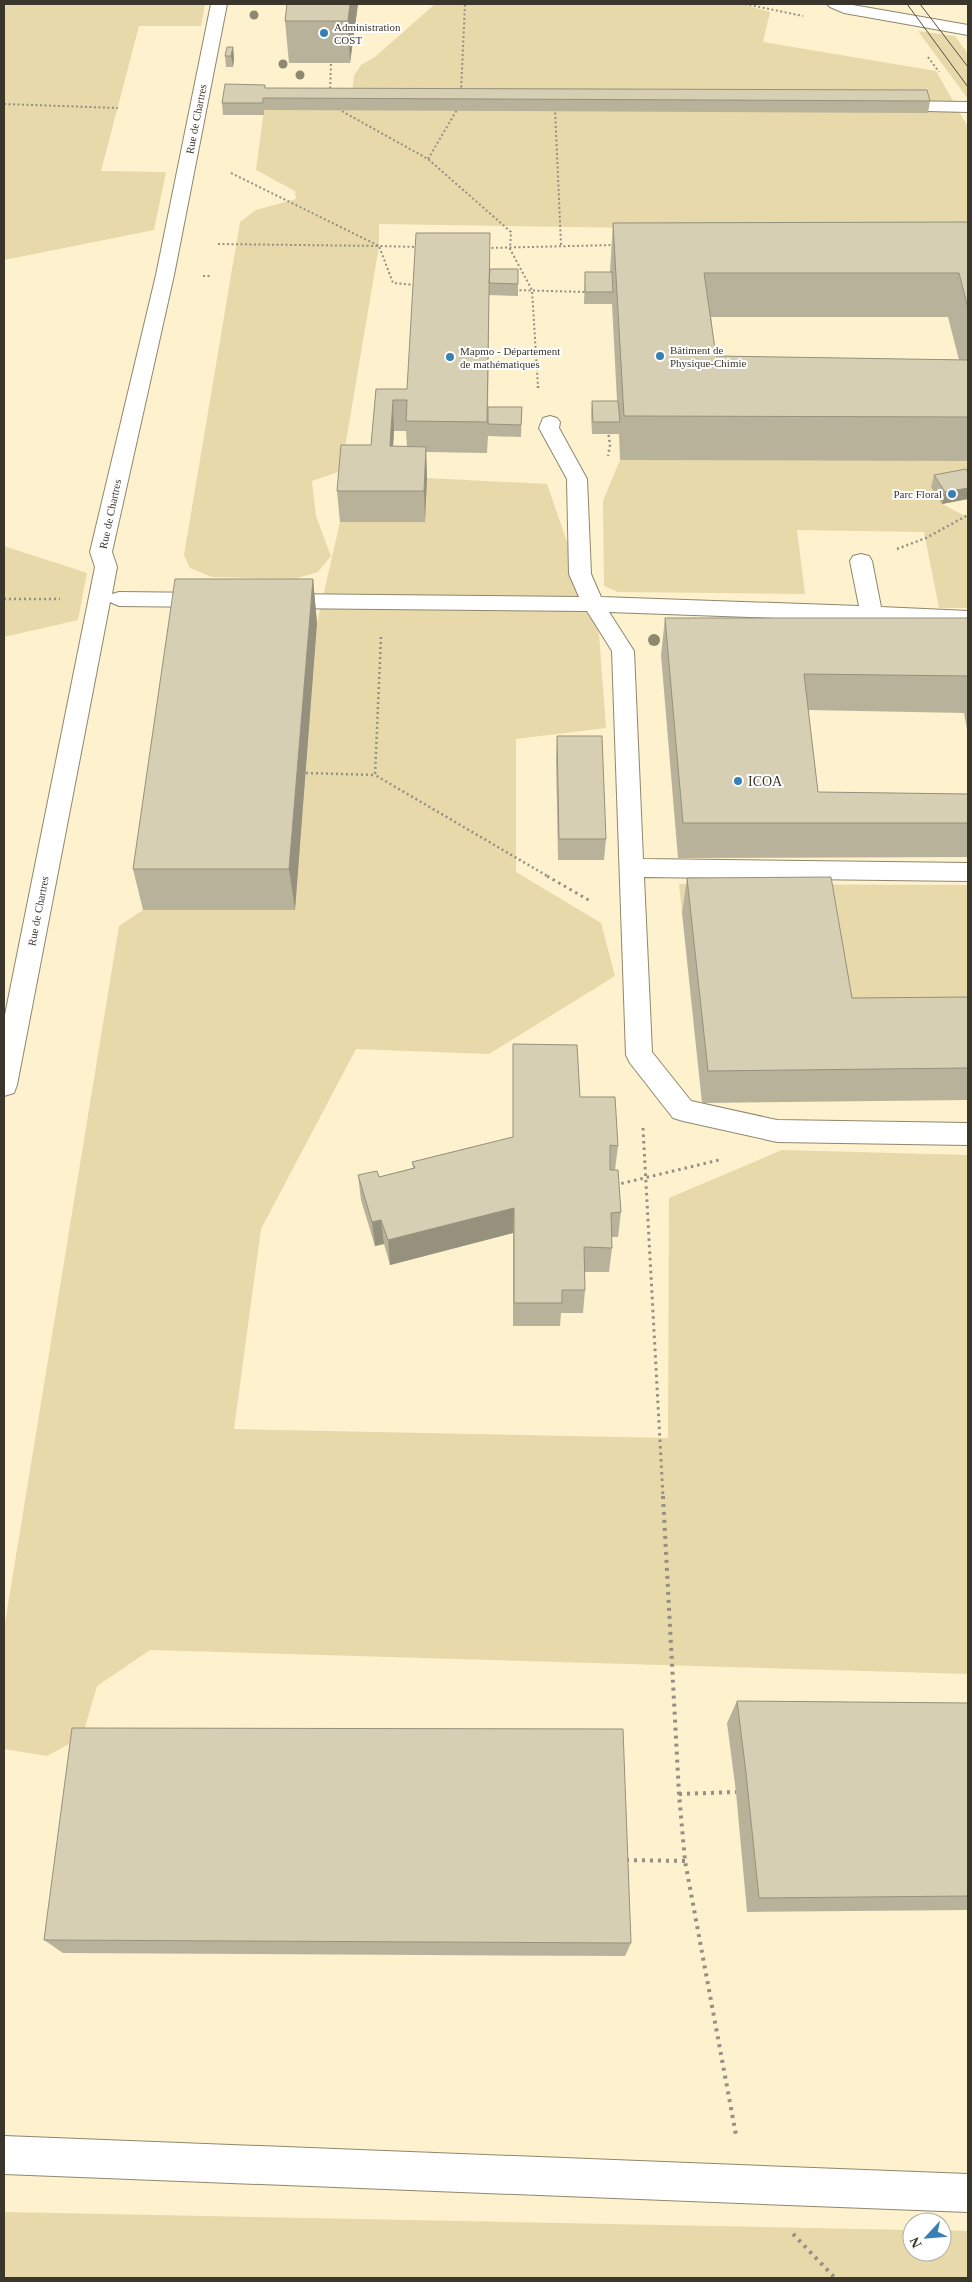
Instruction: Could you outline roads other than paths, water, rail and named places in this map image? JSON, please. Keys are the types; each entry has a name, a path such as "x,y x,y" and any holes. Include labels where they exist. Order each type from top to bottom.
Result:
{"street":[{"name":"Rue de Chartres","path":"4,1085 104,581 106,567 100,552 165,275 209,103 219,4"},
{"path":"835,4 844,8 968,30"},
{"path":"879,106 968,107"},
{"path":"550,422 549,428 577,479 580,574 593,604 623,651 630,868 639,1054 683,1110 776,1131 968,1134"},
{"path":"861,561 871,614"},
{"path":"119,599 228,600"},
{"path":"257,600 593,604 968,618"},
{"path":"630,868 968,872"},
{"path":"4,2155 968,2193"}],"tram line":[{"path":"907,4 968,87"},
{"path":"920,4 968,67"}],"place":[{"name":"Administration COST","path":"324,33"},
{"name":"Bâtiment de Physique-Chimie","path":"660,356"},
{"name":"Mapmo - Département de mathématiques","path":"450,357"},
{"name":"Parc Floral","path":"952,494"},
{"name":"ICOA","path":"738,781"}]}
